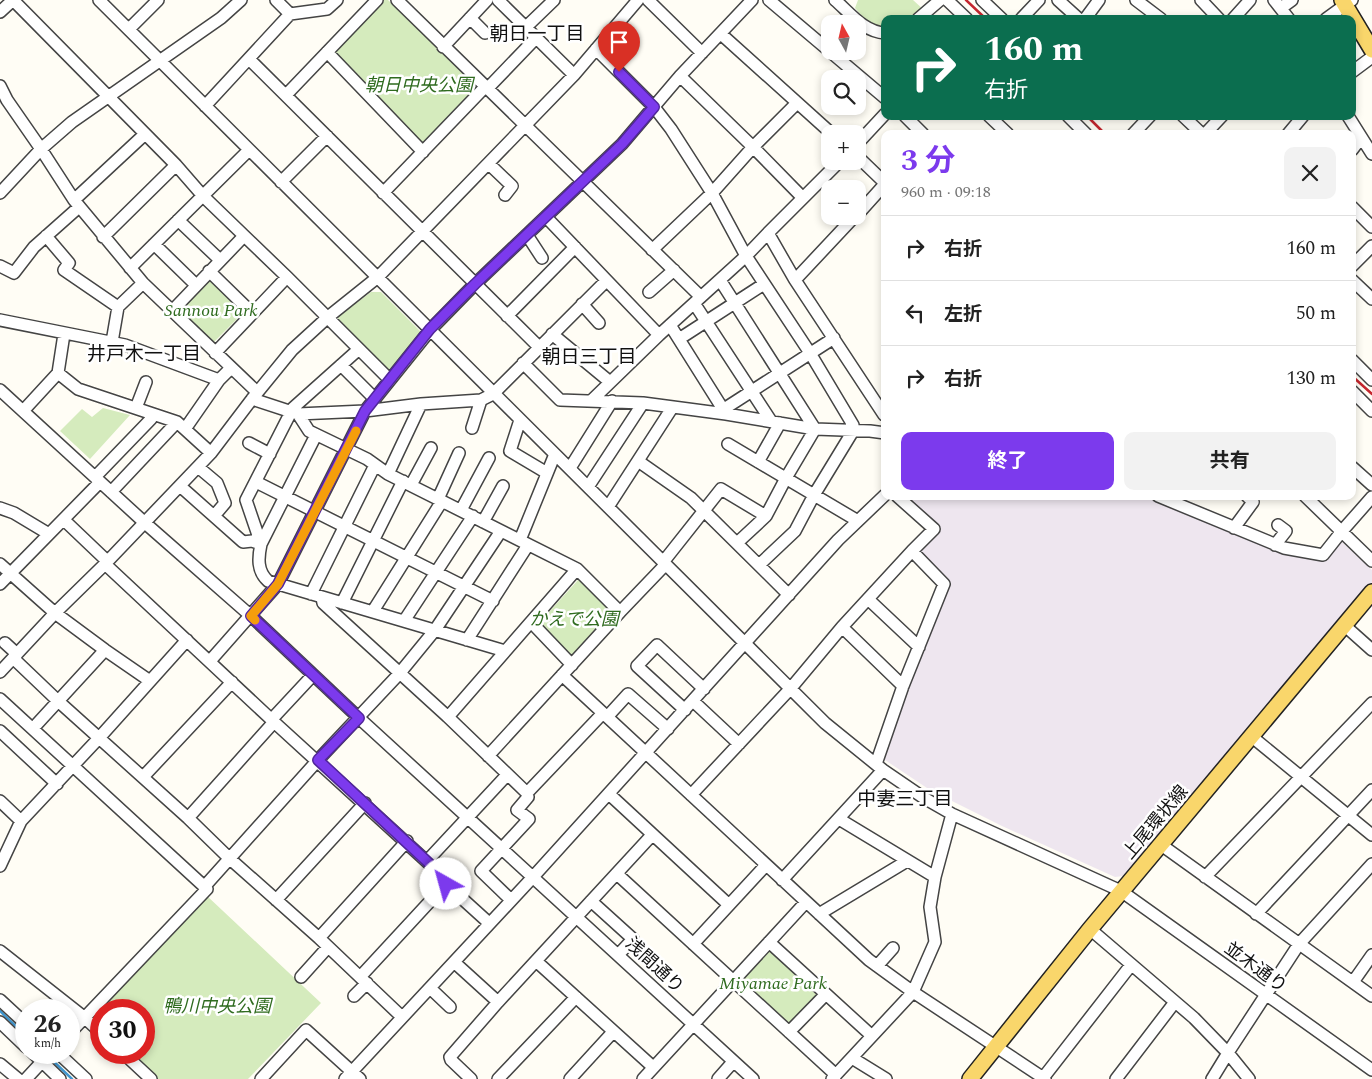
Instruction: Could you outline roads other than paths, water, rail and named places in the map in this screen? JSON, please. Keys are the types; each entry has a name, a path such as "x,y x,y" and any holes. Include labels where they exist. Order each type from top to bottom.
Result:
{"main road":[{"path":"1346,2 1353,15"},
{"path":"1356,20 1372,50"},
{"name":"上尾環状線","path":"970,1079 1121,891 1372,592"}],"street":[{"path":"0,12 13,0 176,165 203,196 390,380"},
{"name":"並木通り","path":"99,0 825,723 880,767 924,798 952,814 1121,891 1372,1070"},
{"path":"129,29 158,0"},
{"path":"0,193 41,148 72,122 222,18 241,0"},
{"path":"276,0 290,14"},
{"path":"204,106 290,14 327,9 337,0"},
{"path":"286,95 377,0"},
{"path":"397,0 443,47 674,270 698,300 706,321 751,391 775,422"},
{"path":"443,47 487,0"},
{"path":"498,0 574,75"},
{"path":"526,27 554,0"},
{"path":"0,672 211,453 292,350 328,317 378,278 574,75 638,0"},
{"path":"648,0 702,53"},
{"path":"210,661 278,584 365,411 430,329 622,144 680,76 752,0"},
{"path":"768,0 881,95"},
{"path":"835,0 865,27 881,33"},
{"path":"923,15 940,0"},
{"path":"947,0 963,15"},
{"path":"982,0 998,15"},
{"path":"1025,15 1039,0"},
{"path":"1058,0 1075,15"},
{"path":"1088,15 1099,0"},
{"path":"1136,0 1151,15"},
{"path":"1202,0 1216,15"},
{"path":"1237,15 1250,0"},
{"path":"1286,15 1277,4 1292,0"},
{"path":"1331,15 1346,2"},
{"path":"470,18 485,33"},
{"path":"720,34 822,125"},
{"path":"383,193 536,38"},
{"path":"596,49 654,107 671,130 712,193 746,256 810,354 853,425 852,431 795,531 759,565"},
{"path":"327,52 423,152"},
{"path":"1356,69 1372,57"},
{"path":"249,59 539,347"},
{"path":"680,76 803,198"},
{"path":"0,86 4,103 41,148 76,204 143,283 231,368 254,396 295,413 365,411 421,404 481,400 493,394 606,281"},
{"path":"652,250 712,193 753,147 797,103"},
{"path":"866,134 881,118"},
{"path":"909,120 919,130"},
{"path":"993,120 1004,130"},
{"path":"1071,120 1079,130"},
{"path":"1137,130 1146,120"},
{"path":"1187,120 1198,130"},
{"path":"1209,130 1218,120"},
{"path":"1350,120 1372,154"},
{"path":"0,266 14,273 34,247 145,134"},
{"path":"281,182 326,136"},
{"path":"1356,145 1361,138"},
{"path":"130,268 249,150"},
{"path":"489,164 512,186 505,195"},
{"path":"103,237 176,165"},
{"path":"866,165 881,180"},
{"path":"592,400 659,335 746,256 831,170"},
{"path":"866,204 881,188"},
{"path":"1356,211 1372,227"},
{"path":"546,217 659,335"},
{"path":"178,220 220,260"},
{"path":"795,280 847,225"},
{"path":"768,233 795,280 881,408"},
{"path":"527,235 542,258"},
{"path":"46,236 69,264 64,270 118,307"},
{"path":"172,310 244,236"},
{"path":"154,244 196,285"},
{"path":"1356,262 1372,246"},
{"path":"507,316 575,247"},
{"path":"649,292 674,270"},
{"path":"209,271 252,314"},
{"path":"216,353 287,277"},
{"path":"720,280 815,429"},
{"path":"112,342 118,307 143,283"},
{"path":"679,339 764,284"},
{"path":"1356,284 1372,299"},
{"path":"582,304 598,323"},
{"path":"0,320 125,345 219,380"},
{"path":"670,325 725,412"},
{"path":"23,411 58,373 64,334"},
{"path":"552,334 610,382"},
{"path":"725,412 751,391 834,338"},
{"path":"261,544 246,500 270,454 295,413 318,384 359,349"},
{"path":"523,363 560,400 643,403 672,408 725,412 815,429 881,432"},
{"path":"1356,364 1372,380"},
{"path":"341,365 375,399"},
{"path":"112,492 181,426 231,368"},
{"path":"58,373 78,389 136,408 181,426 211,453"},
{"path":"136,408 146,382"},
{"name":"浅間通り","path":"1,394 23,411 145,523 251,616 359,718 753,1079"},
{"path":"1356,396 1372,410"},
{"path":"472,428 481,400"},
{"path":"570,468 612,401"},
{"path":"588,487 643,403"},
{"path":"388,474 421,404"},
{"path":"608,507 672,408"},
{"path":"295,413 309,432 347,449 388,474 578,570 620,612"},
{"path":"0,584 64,520 151,419 152,414"},
{"path":"870,431 881,419"},
{"path":"520,420 510,451 547,473"},
{"path":"758,462 775,422"},
{"path":"736,543 766,516 815,429"},
{"path":"316,435 261,544 258,559 262,576 268,581 322,598 373,611 505,652"},
{"path":"249,444 270,454"},
{"path":"728,444 858,521"},
{"path":"342,603 407,483 430,448"},
{"path":"373,611 407,558 440,500 459,453"},
{"path":"467,640 493,601 524,542 555,454"},
{"path":"461,510 489,458"},
{"path":"638,461 691,498 789,595"},
{"path":"310,594 375,465"},
{"path":"198,467 217,483 225,503 214,516"},
{"path":"1356,470 1372,485"},
{"path":"256,482 493,601"},
{"path":"180,486 243,542 261,544"},
{"path":"404,621 436,573 503,486"},
{"path":"488,756 665,563 721,489 766,516"},
{"path":"1181,500 1234,528 1275,545 1323,555 1342,530 1372,497"},
{"path":"261,1079 306,1030 352,1076 402,1017 609,794 838,540 881,498"},
{"path":"691,795 791,688 912,551 934,530 901,500"},
{"path":"1234,528 1253,502 1251,500"},
{"path":"1309,500 1372,561"},
{"path":"0,508 49,534"},
{"path":"64,520 106,563 273,721 318,760 447,880 446,884 364,980 354,996"},
{"path":"1275,545 1286,531 1278,525"},
{"path":"204,887 318,760 399,674 435,630 501,530"},
{"path":"782,880 839,819 880,767 903,686 944,584 912,551"},
{"path":"0,564 55,613 150,681"},
{"path":"448,718 578,570"},
{"path":"322,598 323,603 527,793"},
{"path":"868,599 919,647"},
{"path":"531,622 572,665"},
{"path":"1344,625 1372,650"},
{"path":"842,628 903,686"},
{"path":"0,866 21,821 188,640"},
{"path":"5,643 58,701 319,938 402,1017"},
{"path":"685,710 637,666 657,645 704,689"},
{"path":"37,724 105,650"},
{"path":"188,818 313,674"},
{"path":"562,675 877,966 912,992 1044,1078 1131,965"},
{"path":"143,778 232,682"},
{"path":"511,900 482,871 529,819 517,810 528,797 527,793 628,694 668,729"},
{"path":"0,699 207,889 80,1023"},
{"path":"693,701 738,744"},
{"path":"1205,877 1372,703"},
{"path":"0,731 57,784"},
{"path":"1251,736 1372,835"},
{"path":"428,861 507,775"},
{"path":"1256,914 1372,790"},
{"path":"609,794 729,905"},
{"path":"0,800 21,821"},
{"path":"276,900 365,803"},
{"path":"617,874 789,1032 834,1077 912,992 935,942 930,907 935,877 952,814"},
{"path":"839,819 935,877"},
{"path":"471,1079 450,1057 498,1002 652,835"},
{"path":"319,938 406,841"},
{"path":"1160,844 1372,996"},
{"path":"819,914 907,861"},
{"path":"1212,1079 1299,944 1372,864"},
{"path":"693,944 766,865"},
{"path":"446,884 489,923"},
{"path":"592,901 633,939 618,954"},
{"path":"643,1079 806,902"},
{"path":"1090,929 1194,1018 1228,1053 1249,1079"},
{"path":"769,942 872,1036"},
{"path":"301,977 328,947"},
{"path":"877,966 893,948"},
{"path":"0,951 90,1023"},
{"path":"1353,982 1372,955"},
{"path":"536,961 654,1067"},
{"path":"454,962 498,1002"},
{"path":"430,988 450,1007"},
{"path":"789,1032 826,994"},
{"path":"498,1079 576,997"},
{"path":"0,1000 15,1014"},
{"path":"1116,1079 1175,1002"},
{"path":"0,1022 15,1036"},
{"path":"570,1079 613,1032"},
{"path":"852,1058 886,1079"},
{"path":"718,1079 733,1062"},
{"path":"0,1064 18,1079"},
{"path":"26,1079 40,1064"},
{"path":"44,1064 60,1079"},
{"path":"70,1064 86,1079"},
{"path":"135,1064 151,1079"}],"waterway":[{"path":"0,1011 15,1025"},
{"path":"56,1064 72,1079"}],"railway":[{"path":"966,0 982,15"},
{"path":"1091,120 1101,130"},
{"path":"1356,380 1372,394"}],"district":[{"name":"朝日一丁目","path":"537,33"},
{"name":"井戸木一丁目","path":"144,353"},
{"name":"朝日三丁目","path":"589,356"},
{"name":"中妻三丁目","path":"905,798"}],"park label":[{"name":"朝日中央公園","path":"419,85"},
{"name":"Sannou Park","path":"211,310"},
{"name":"かえで公園","path":"574,619"},
{"name":"Miyamae Park","path":"773,983"},
{"name":"鴨川中央公園","path":"217,1006"}]}
